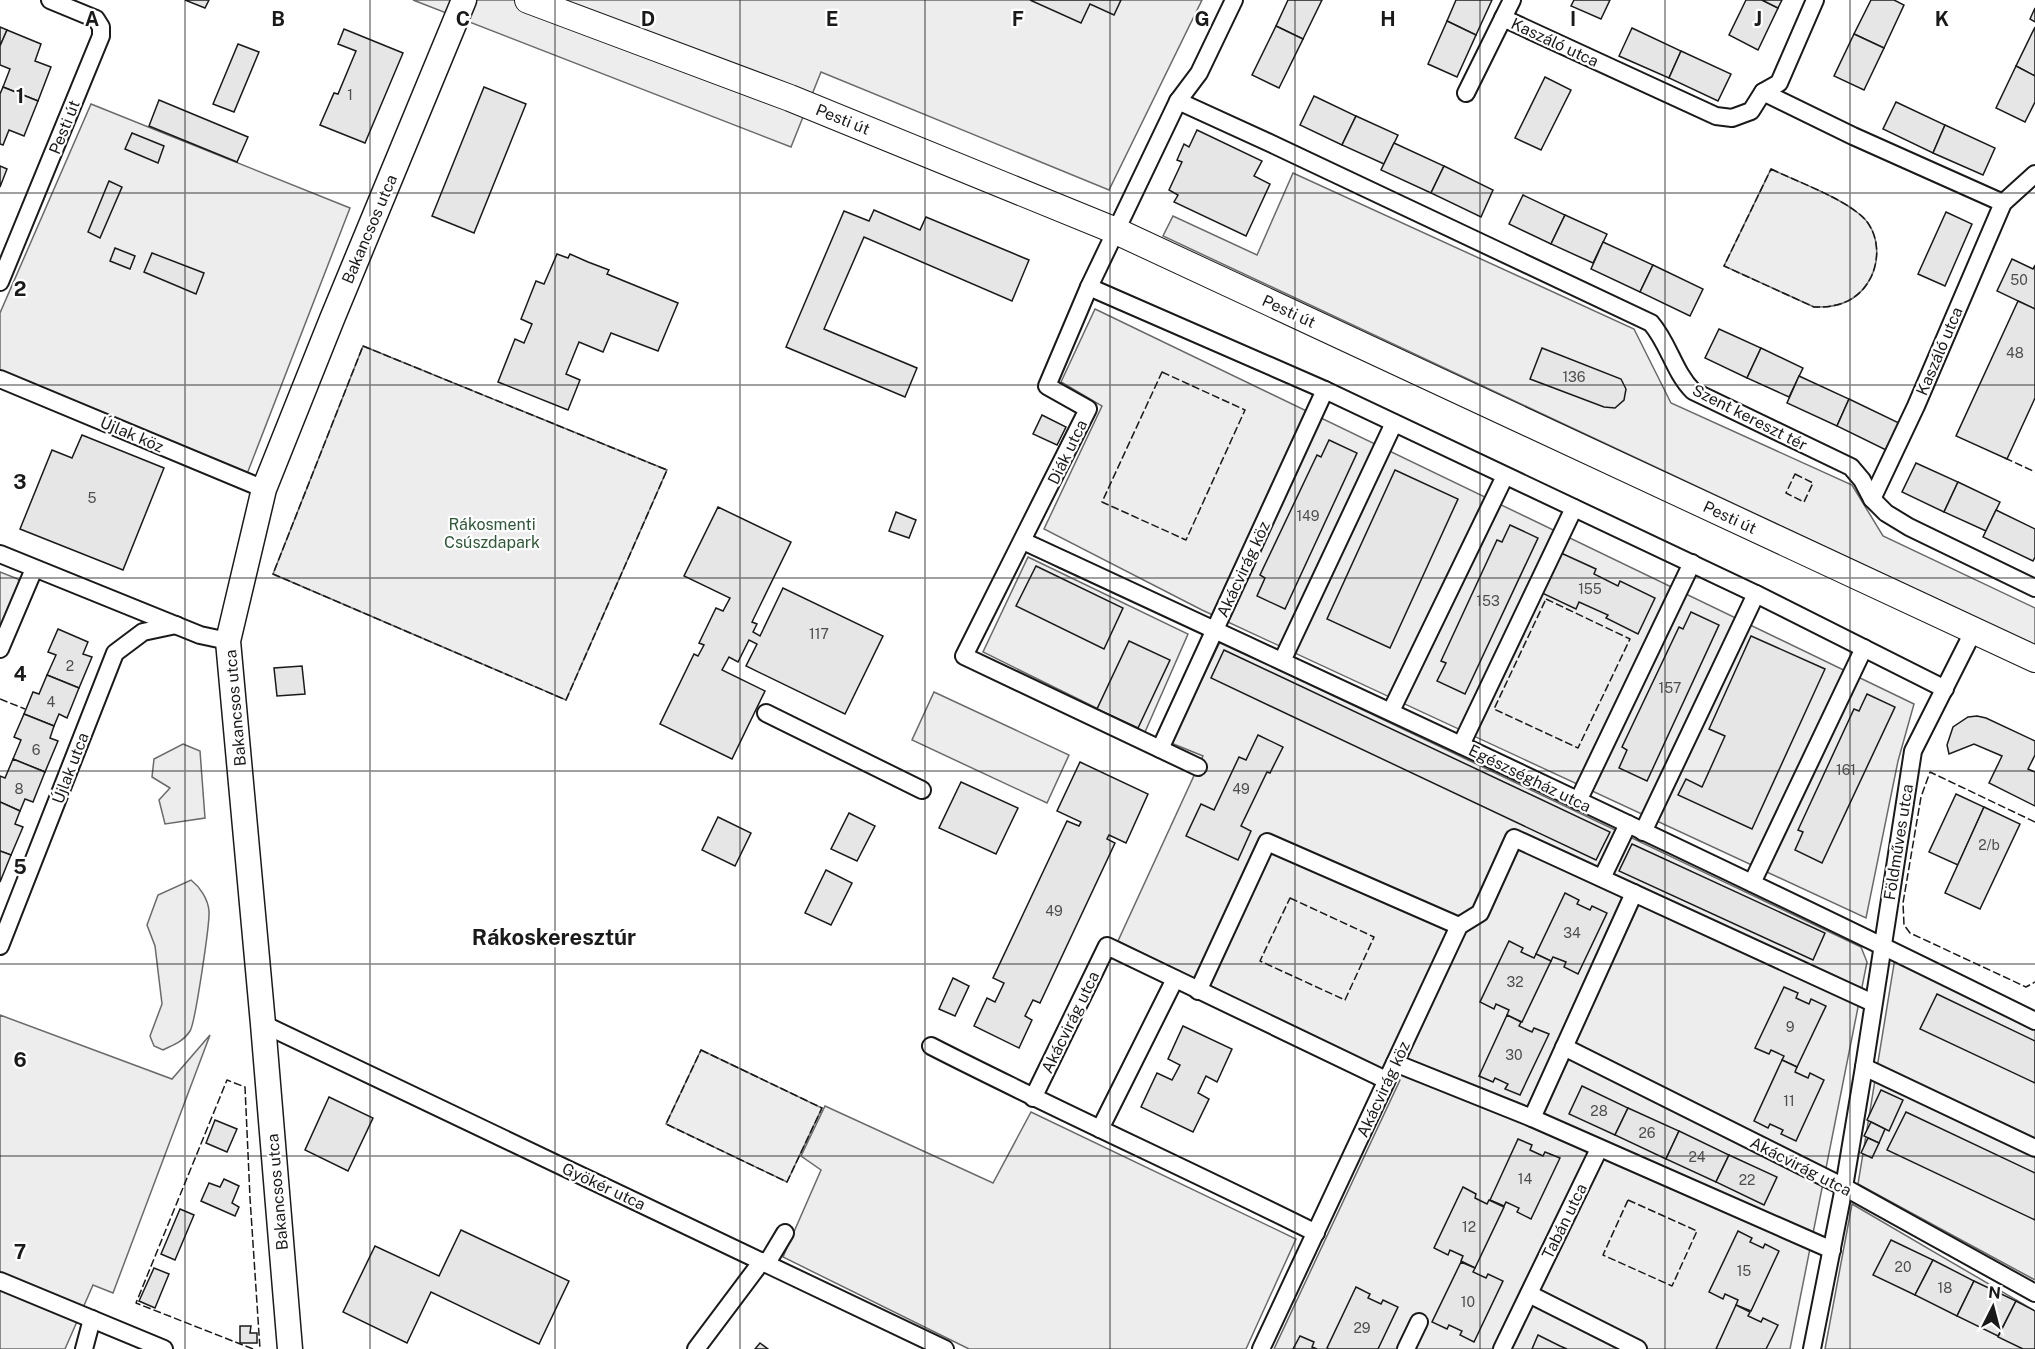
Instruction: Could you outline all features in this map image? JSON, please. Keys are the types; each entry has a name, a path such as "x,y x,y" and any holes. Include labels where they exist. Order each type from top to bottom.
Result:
{"main road":[{"name":"Pesti út","path":"528,0 770,90 1116,231 2035,659"}],"street":[{"name":"Pesti út","path":"0,282 101,36 101,27 96,19 50,0"},
{"name":"Bakancsos utca","path":"290,1349 228,641 264,489 464,0"},
{"path":"1116,231 1178,101 1199,73 1234,0"},
{"name":"Kaszáló utca","path":"1466,93 1512,0"},
{"name":"Kaszáló utca","path":"1503,18 1716,116 1732,118 1751,111 1763,92 1779,83 1815,0"},
{"path":"1763,92 1853,136 2003,203"},
{"name":"Szent kereszt tér","path":"1178,101 1651,323 1661,334 1683,381 1693,391 1851,467 1862,480 1872,499"},
{"name":"Kaszáló utca","path":"1872,499 1916,406 2003,203 2035,175"},
{"name":"Diák utca","path":"1116,231 1089,287 1047,386 1088,410 964,656 1160,749"},
{"path":"1089,287 1325,390 1692,563 1945,689"},
{"name":"Újlak köz","path":"0,379 264,489"},
{"name":"Akácvirág köz","path":"1160,749 1325,390"},
{"path":"1282,661 1394,423"},
{"path":"1391,711 1505,476"},
{"path":"1872,499 1886,513 1909,527 2035,588"},
{"path":"1461,745 1574,508"},
{"name":"Egészségház utca","path":"1023,541 1391,711 1882,945 2035,1021"},
{"name":"Újlak utca","path":"0,555 176,626 200,635 228,641"},
{"path":"1578,801 1692,563"},
{"path":"0,650 34,569"},
{"path":"1644,832 1756,594"},
{"name":"Újlak utca","path":"0,946 115,653 143,632 176,626"},
{"name":"Földműves utca","path":"1812,1349 1844,1187 1913,751 1974,630"},
{"path":"1752,883 1864,648"},
{"path":"766,713 922,790"},
{"path":"1160,749 1198,767"},
{"path":"1628,824 1602,878 1874,1003"},
{"name":"Akácvirág köz","path":"1261,1349 1459,926 1480,913 1514,838 1602,878"},
{"path":"1198,991 1267,842 1459,926"},
{"path":"1532,1118 1634,893"},
{"name":"Akácvirág utca","path":"1033,1098 1107,946 1175,979"},
{"path":"1101,1129 1175,979 1386,1080"},
{"name":"Gyökér utca","path":"263,1024 945,1349"},
{"path":"931,1046 1033,1098 1316,1233"},
{"name":"Akácvirág utca","path":"1564,1047 1844,1187 2035,1293"},
{"path":"1395,1063 1532,1118 1832,1250"},
{"path":"1864,1067 2035,1148"},
{"name":"Tabán utca","path":"1502,1349 1599,1149"},
{"path":"696,1349 785,1233"},
{"path":"0,1281 164,1349"},
{"path":"1529,1294 1638,1349"},
{"path":"84,1349 92,1319"},
{"path":"1411,1347 1419,1322"}],"green space":[{"path":"413,0 1202,0 1109,190 821,72 791,147"},
{"path":"91,104 350,208 247,474 0,374 0,313"},
{"path":"1771,169 1839,201 1858,213 1871,228 1877,256 1872,275 1857,295 1844,303 1814,307 1724,266"},
{"path":"1293,173 1634,329 1671,403 1852,485 1883,536 2035,608 2035,645 1163,236 1173,216 1257,255"},
{"path":"1095,309 1914,704 1898,761 1866,918 1202,610 1044,529 1102,406 1061,382"},
{"name":"Rákosmenti Csúszdapark","path":"363,346 667,470 566,700 273,574"},
{"path":"1028,557 1188,634 1145,732 983,652"},
{"path":"0,572 18,579 21,586 0,632"},
{"path":"1220,642 1861,947 1867,962 1790,1349 1274,1349 1400,1080 1118,941 1203,756 1171,743"},
{"path":"934,692 1069,755 1047,803 912,740"},
{"path":"183,744 200,751 205,818 165,824 159,800 170,788 152,777 154,759"},
{"path":"191,880 203,894 209,911 198,993 190,1031 181,1040 163,1050 154,1046 150,1036 162,1004 155,946 147,925 158,895"},
{"path":"1895,958 2035,1027 2035,1280 1858,1184"},
{"path":"0,1015 172,1079 210,1035 113,1293 93,1285 65,1349 0,1349"},
{"path":"701,1050 822,1108 787,1182 666,1124"},
{"path":"825,1106 993,1183 1031,1112 1296,1239 1246,1349 969,1349 783,1257 821,1170 801,1156"},
{"path":"1852,1204 2035,1311 2035,1349 1825,1349"}],"building":[{"path":"185,0 209,0 205,8"},
{"path":"1030,0 1121,0 1114,15 1090,4 1081,23"},
{"path":"1288,0 1322,0 1303,39 1276,26"},
{"path":"1456,0 1492,0 1476,35 1447,21"},
{"path":"1574,0 1610,0 1601,19 1571,6"},
{"path":"1746,0 1762,0 1778,8 1758,50 1729,35"},
{"path":"1762,0 1782,0 1778,8"},
{"path":"1871,0 1894,0 1904,5 1884,48 1854,34"},
{"path":"2035,8 2035,22 2030,19"},
{"path":"1447,21 1476,35 1457,77 1428,64"},
{"path":"1276,26 1303,39 1279,88 1252,75"},
{"path":"0,27 7,30 0,46"},
{"path":"2035,27 2035,76 2016,66"},
{"path":"1632,28 1681,51 1669,78 1619,56"},
{"path":"344,29 403,53 365,143 320,125 334,93 338,94 356,51 338,44"},
{"path":"7,30 41,44 35,61 51,67 38,101 3,87 10,69 0,65 0,46"},
{"path":"1854,34 1884,48 1864,90 1834,76"},
{"path":"238,44 259,52 234,112 213,104"},
{"path":"1681,51 1731,74 1718,101 1669,78"},
{"path":"2016,66 2035,76 2035,102 2025,122 1996,108"},
{"path":"1545,77 1571,90 1541,150 1515,138"},
{"path":"3,87 38,101 24,136 9,130 3,145 0,144 0,94"},
{"path":"484,87 526,104 474,233 432,216"},
{"path":"1314,96 1356,116 1342,145 1300,125"},
{"path":"159,100 248,137 237,162 149,126"},
{"path":"1896,102 1945,125 1933,153 1883,129"},
{"path":"1356,116 1398,135 1384,164 1342,145"},
{"path":"1945,125 1995,148 1983,175 1933,153"},
{"path":"1197,130 1262,161 1254,176 1270,184 1246,236 1174,202 1178,195 1169,190 1182,162 1177,160 1184,144 1189,147"},
{"path":"132,133 164,146 158,163 125,149"},
{"path":"1394,143 1444,166 1431,193 1381,170"},
{"path":"0,166 7,169 0,187"},
{"path":"1444,166 1493,190 1481,217 1431,193"},
{"path":"109,181 122,187 100,238 88,232"},
{"path":"1523,195 1565,215 1551,244 1509,224"},
{"path":"874,210 920,230 926,217 1029,260 1012,301 864,237 824,329 917,368 905,397 786,347 844,211 869,221"},
{"path":"1946,212 1972,224 1945,286 1918,274"},
{"path":"1565,215 1607,234 1593,263 1551,244"},
{"path":"1603,242 1653,265 1640,292 1591,269"},
{"path":"115,248 135,256 130,269 110,261"},
{"path":"152,253 204,273 196,294 144,272"},
{"path":"557,254 568,258 570,254 609,270 607,274 678,303 658,351 611,333 603,352 579,342 566,374 580,380 568,410 498,382 515,339 524,343 532,324 521,319 536,281 544,284"},
{"path":"2012,259 2033,269 2035,265 2035,309 1997,291"},
{"path":"1653,265 1703,289 1690,316 1640,292"},
{"path":"2018,301 2035,309 2035,398 2007,459 1956,436"},
{"path":"1719,329 1761,348 1747,378 1705,358"},
{"path":"1542,348 1621,379 1626,389 1624,400 1615,408 1604,407 1530,379"},
{"path":"1761,348 1803,368 1789,397 1747,378"},
{"path":"1799,376 1849,399 1837,426 1787,403"},
{"path":"1849,399 1899,423 1886,450 1837,426"},
{"path":"1042,415 1066,427 1057,445 1033,434"},
{"path":"82,435 164,468 123,570 20,529 52,450 72,458"},
{"path":"1329,440 1357,453 1285,609 1257,596 1265,578 1260,575 1317,455 1321,457"},
{"path":"1916,463 1958,482 1944,512 1902,492"},
{"path":"1395,470 1458,499 1390,648 1327,619"},
{"path":"1958,482 2000,502 1986,531 1944,512"},
{"path":"718,507 791,542 752,622 757,624 753,632 760,636 783,588 883,636 845,714 746,666 757,644 749,640 738,662 729,657 722,670 765,691 732,759 660,724 694,654 698,656 704,645 699,643 716,608 723,611 730,598 684,576"},
{"path":"1996,510 2035,529 2033,561 1983,537"},
{"path":"896,512 916,520 909,538 889,531"},
{"path":"1510,525 1538,538 1465,694 1437,681 1446,663 1441,661 1497,540 1502,542"},
{"path":"1561,553 1596,569 1594,574 1618,586 1620,581 1655,598 1638,634 1606,618 1608,615 1579,602 1576,609 1542,593"},
{"path":"1036,566 1123,608 1104,649 1016,606"},
{"path":"1691,612 1719,625 1647,781 1619,768 1627,750 1622,747 1679,627 1683,629"},
{"path":"58,629 88,642 83,654 92,657 79,688 47,675 56,655 48,652"},
{"path":"1751,636 1825,669 1752,829 1678,795 1686,779 1702,787 1725,736 1709,729"},
{"path":"1129,641 1170,660 1138,728 1097,709"},
{"path":"1224,650 1610,832 1596,860 1211,678"},
{"path":"302,666 305,694 277,696 274,668"},
{"path":"47,675 79,688 67,718 59,714 54,726 24,714 33,692 39,694"},
{"path":"1867,694 1895,707 1822,863 1795,850 1803,832 1798,830 1854,709 1859,711"},
{"path":"24,714 54,726 50,738 58,741 45,772 13,759 21,740 14,737"},
{"path":"1977,716 2035,741 2035,755 2028,769 2035,772 2035,806 1989,783 2002,756 1974,744 1949,754 1947,745 1953,727 1968,717"},
{"path":"1258,735 1283,747 1270,773 1267,772 1241,826 1251,831 1238,860 1186,836 1201,804 1214,810 1239,757 1246,760"},
{"path":"13,759 45,772 33,802 25,799 20,811 0,802 0,776 5,778"},
{"path":"1080,762 1148,794 1126,843 1109,835 1107,839 1115,843 1040,1003 1033,1000 1025,1016 1032,1020 1019,1048 974,1026 987,998 995,1002 1004,983 993,978 1067,821 1079,826 1081,822 1057,811"},
{"path":"961,782 1018,808 996,854 939,828"},
{"path":"1956,794 1984,807 1958,865 1929,852"},
{"path":"0,802 20,811 15,824 23,827 11,855 0,851"},
{"path":"1984,807 2020,824 1980,909 1945,893"},
{"path":"849,813 875,826 857,861 831,849"},
{"path":"718,817 751,833 735,866 702,850"},
{"path":"1632,844 1825,933 1813,960 1619,871"},
{"path":"0,851 11,855 0,882"},
{"path":"826,870 852,883 831,925 805,913"},
{"path":"1565,893 1579,900 1577,904 1590,910 1592,906 1607,913 1578,974 1564,967 1566,962 1553,957 1551,961 1536,954"},
{"path":"1509,941 1523,948 1521,952 1534,958 1536,954 1551,961 1522,1022 1507,1015 1509,1010 1496,1004 1494,1009 1480,1002"},
{"path":"953,978 969,986 955,1016 939,1009"},
{"path":"1784,987 1798,993 1796,998 1809,1004 1811,999 1826,1006 1797,1067 1782,1060 1784,1056 1771,1050 1769,1054 1755,1048"},
{"path":"1937,994 2035,1041 2035,1083 1920,1029"},
{"path":"1507,1015 1521,1022 1519,1026 1532,1032 1534,1028 1549,1034 1520,1095 1505,1089 1508,1084 1495,1078 1493,1082 1479,1076"},
{"path":"1183,1026 1232,1049 1217,1082 1206,1076 1198,1093 1209,1099 1193,1132 1141,1107 1157,1073 1172,1080 1180,1065 1168,1059"},
{"path":"1782,1060 1797,1067 1795,1072 1808,1078 1810,1073 1824,1080 1796,1141 1781,1134 1783,1130 1770,1124 1768,1128 1754,1121"},
{"path":"1582,1086 1628,1108 1615,1135 1569,1114"},
{"path":"1881,1090 1903,1100 1889,1131 1867,1120"},
{"path":"329,1097 373,1118 348,1171 305,1150"},
{"path":"1628,1108 1679,1131 1666,1159 1615,1135"},
{"path":"1906,1112 2035,1173 2035,1220 1887,1150"},
{"path":"215,1120 237,1129 227,1152 206,1143"},
{"path":"1871,1122 1885,1129 1879,1143 1864,1136"},
{"path":"1679,1131 1729,1155 1716,1182 1666,1159"},
{"path":"1868,1138 1879,1143 1872,1158 1861,1153"},
{"path":"1518,1139 1532,1145 1530,1150 1543,1156 1545,1152 1560,1158 1531,1219 1517,1212 1519,1208 1506,1202 1504,1206 1490,1200"},
{"path":"1729,1155 1777,1177 1764,1205 1716,1182"},
{"path":"224,1179 239,1186 232,1203 239,1207 235,1216 201,1201 209,1183 220,1187"},
{"path":"1463,1187 1476,1194 1475,1198 1487,1204 1489,1200 1504,1207 1475,1268 1461,1261 1463,1256 1450,1250 1448,1255 1434,1248"},
{"path":"180,1209 194,1215 175,1260 161,1254"},
{"path":"461,1230 569,1281 539,1344 431,1292 407,1343 343,1312 375,1246 439,1276"},
{"path":"1738,1231 1752,1238 1750,1242 1763,1248 1765,1244 1779,1251 1751,1311 1736,1305 1738,1300 1725,1294 1723,1299 1709,1292"},
{"path":"1891,1240 1933,1260 1915,1295 1873,1275"},
{"path":"1933,1260 1974,1281 1957,1316 1915,1295"},
{"path":"1461,1262 1475,1268 1473,1272 1486,1278 1488,1274 1503,1281 1474,1342 1460,1335 1462,1331 1449,1325 1447,1329 1432,1322"},
{"path":"154,1268 169,1274 155,1308 139,1301"},
{"path":"1974,1281 2016,1301 1998,1336 1957,1316"},
{"path":"1356,1287 1370,1294 1368,1298 1381,1304 1383,1300 1398,1307 1378,1349 1329,1349 1327,1348"},
{"path":"2016,1301 2035,1311 2035,1349 2023,1349 1998,1337"},
{"path":"1736,1305 1750,1312 1748,1316 1761,1322 1763,1318 1778,1325 1766,1349 1716,1349"},
{"path":"240,1326 251,1326 250,1333 257,1333 257,1343 240,1343"},
{"path":"1538,1335 1560,1346 1567,1349 1532,1349"},
{"path":"1300,1336 1314,1342 1312,1347 1317,1349 1293,1349"},
{"path":"760,1343 768,1349 755,1349"}],"fence":[{"path":"1771,169 1839,201 1858,213 1871,228 1877,256 1872,275 1862,290 1844,303 1814,307 1724,266 1771,169"},
{"path":"363,346 667,470 566,700 273,574 363,346"},
{"path":"1162,372 1245,410 1186,540 1102,502 1162,372"},
{"path":"2005,458 2035,472"},
{"path":"1795,474 1813,483 1804,502 1786,493 1795,474"},
{"path":"1546,599 1630,639 1578,748 1494,709 1546,599"},
{"path":"0,699 25,709"},
{"path":"2035,822 1930,772 1921,797 1903,903 1904,925 1910,933 2026,987 2035,982"},
{"path":"1290,898 1374,937 1345,1000 1260,961 1290,898"},
{"path":"701,1050 822,1108 787,1182 666,1124 701,1050"},
{"path":"253,1349 136,1303 227,1080 245,1087 260,1349"},
{"path":"1628,1200 1697,1231 1672,1286 1603,1255 1628,1200"}],"district":[{"name":"Rákoskeresztúr","path":"554,937"}]}
